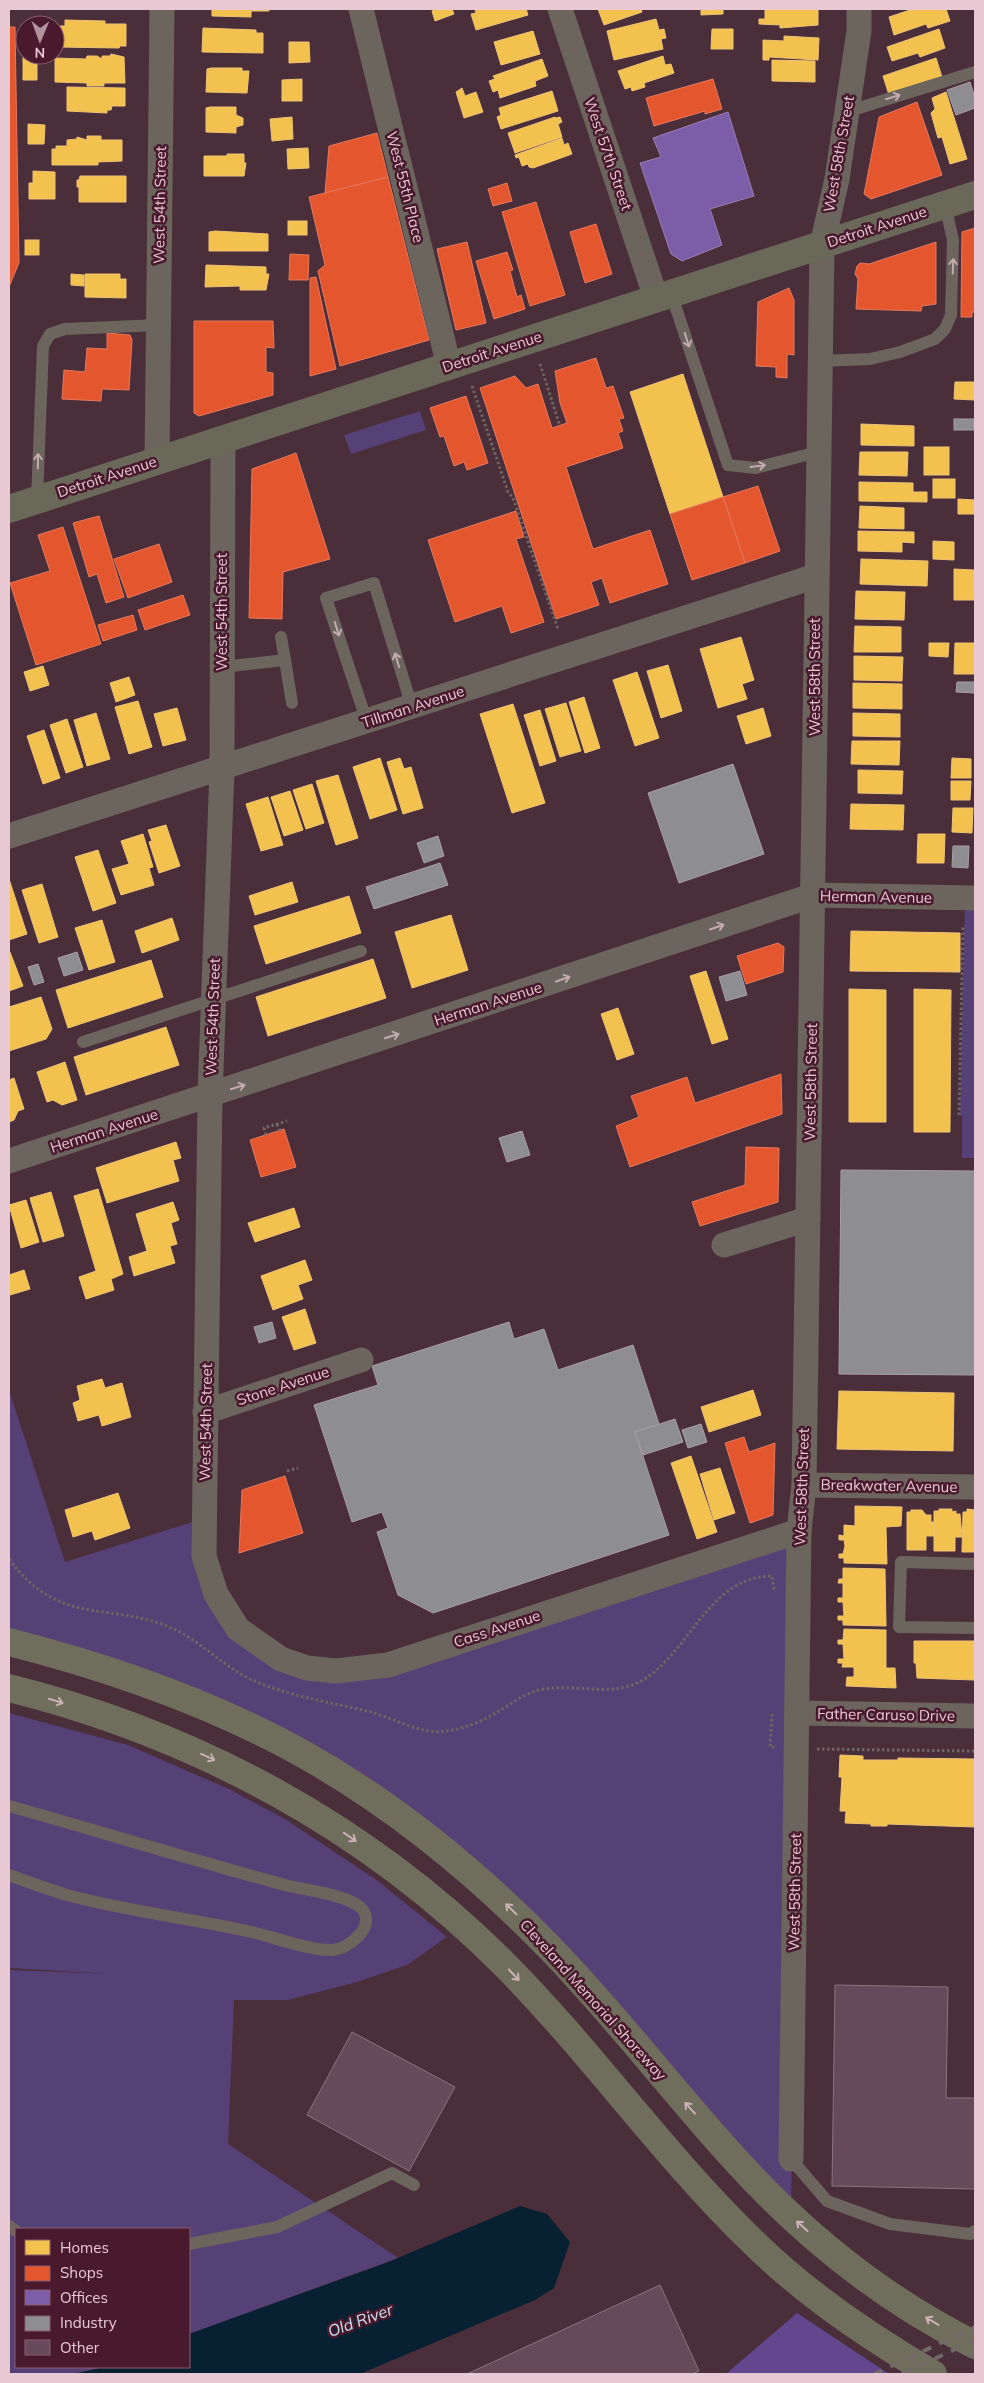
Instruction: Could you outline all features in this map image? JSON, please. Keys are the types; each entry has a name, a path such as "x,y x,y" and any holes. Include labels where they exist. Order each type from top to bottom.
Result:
{"highway":[{"name":"Cleveland Memorial Shoreway","path":"9,1642 136,1679 229,1718 306,1756 406,1821 494,1893 550,1948 725,2148 790,2216 874,2283 929,2320 975,2345"},
{"path":"9,1688 104,1716 209,1757 305,1808 396,1870 454,1917 507,1968 700,2188 755,2244 809,2292 840,2315 933,2374"}],"main road":[{"name":"Detroit Avenue","path":"9,509 975,195"}],"street":[{"name":"West 54th Street","path":"157,460 162,9"},
{"name":"West 55th Place","path":"361,9 449,366"},
{"name":"West 57th Street","path":"560,9 664,296"},
{"name":"West 58th Street","path":"791,2159 799,1531 804,1485 814,895 816,576 822,244 837,179 859,31 860,9"},
{"name":"West 54th Street","path":"216,1594 204,1556 210,1096 222,768 223,439"},
{"name":"Tillman Avenue","path":"9,836 816,576"},
{"name":"Herman Avenue","path":"9,1161 814,895 975,898"},
{"path":"724,1245 808,1220"},
{"name":"Stone Avenue","path":"206,1412 361,1360"},
{"name":"Breakwater Avenue","path":"804,1485 975,1487"},
{"name":"Cass Avenue","path":"216,1594 238,1629 281,1659 307,1668 336,1671 388,1665 799,1531"},
{"name":"Father Caruso Drive","path":"798,1714 975,1716"}],"lane":[{"path":"846,112 975,72"},
{"path":"820,361 870,359 900,352 935,339 945,328 951,315 954,240 945,205"},
{"path":"664,296 728,465 755,468 818,452"},
{"path":"37,500 38,423 43,346 50,334 65,329 159,325"},
{"path":"367,722 326,598 374,583 412,707"},
{"path":"281,636 292,703"},
{"path":"222,667 285,660"},
{"path":"83,1042 361,951"},
{"path":"975,1564 901,1562 899,1627 975,1628"},
{"path":"9,1806 258,1878 344,1898 363,1909 366,1915 365,1923 356,1940 334,1950 67,1895 9,1876"},
{"path":"791,2159 828,2201 890,2224 970,2234 975,2231"},
{"path":"190,2244 277,2227 392,2173 414,2185"}],"path":[{"path":"540,364 560,426"},
{"path":"472,386 558,629"},
{"path":"960,1115 963,926"},
{"path":"266,1135 264,1128 287,1121"},
{"path":"277,1124 280,1131"},
{"path":"287,1471 298,1468"},
{"path":"736,1586 749,1579 772,1576"},
{"path":"820,1749 975,1751"}],"shaded area":[{"path":"420,411 426,430 351,454 344,435"},
{"path":"965,898 975,898 975,1158 962,1158 962,1116 960,1115"},
{"path":"9,1390 65,1562 205,1518 238,1629 336,1671 799,1531 791,2216 551,1948 306,1756 9,1642"},
{"path":"9,1713 128,1745 231,1790 285,1819 378,1881 447,1937 407,1965 357,1982 288,2000 234,2000 228,2144 398,2258 190,2334 190,2228 15,2228 15,2368 100,2368 73,2374 9,2374 9,1970 112,1974 9,1968"},
{"path":"797,2313 889,2374 726,2374"}],"water":[{"name":"Old River","path":"520,2206 547,2214 570,2242 554,2288 535,2300 360,2374 73,2374 100,2368 190,2368 190,2334 386,2263"}],"building: Homes":[{"path":"212,9 269,9 269,11 251,11 251,17 212,16"},
{"path":"452,9 454,14 435,21 432,11"},
{"path":"475,9 526,9 528,15 476,30 471,14 476,13"},
{"path":"598,9 641,9 642,12 604,25"},
{"path":"701,9 723,9 723,14 701,15"},
{"path":"765,9 818,9 818,25 780,28 780,25 759,24 759,19 765,19"},
{"path":"913,9 946,9 950,21 928,28 926,24 894,35 889,17"},
{"path":"656,19 659,30 664,29 666,38 661,39 663,49 614,60 607,31"},
{"path":"65,20 105,21 105,24 126,24 126,46 120,46 119,48 65,47"},
{"path":"203,28 256,30 256,33 263,33 263,53 202,52"},
{"path":"712,29 733,29 733,49 711,49"},
{"path":"939,29 945,48 920,57 918,53 892,61 887,47"},
{"path":"533,31 540,54 501,65 494,42"},
{"path":"784,36 819,38 818,60 769,57 769,60 763,60 763,40 784,41"},
{"path":"289,42 309,42 310,62 289,63"},
{"path":"111,54 124,57 125,83 104,83 104,86 87,86 87,83 55,82 55,65 65,65 65,58 86,59 87,56 97,56 102,59 102,56 110,56"},
{"path":"663,56 665,65 671,64 674,73 644,83 645,87 632,91 631,87 625,89 618,71"},
{"path":"936,58 942,77 889,95 883,76"},
{"path":"542,59 548,76 535,81 536,86 500,98 498,90 493,92 489,81 495,79 493,76"},
{"path":"772,60 815,61 815,82 772,81"},
{"path":"23,65 37,65 37,80 23,80"},
{"path":"242,68 242,71 249,71 247,93 206,92 207,69"},
{"path":"302,79 302,101 282,101 282,80"},
{"path":"67,87 125,88 125,106 112,106 111,110 107,110 107,113 67,111"},
{"path":"462,88 465,96 476,92 483,112 464,118 456,92"},
{"path":"552,91 558,111 501,129 497,117 501,115 499,108"},
{"path":"946,92 967,159 950,164 942,137 938,138 931,113 935,109 932,98"},
{"path":"236,107 236,115 243,118 243,125 236,127 236,133 206,132 206,108"},
{"path":"292,117 293,139 272,141 270,119"},
{"path":"560,117 562,122 558,124 562,137 515,153 508,133"},
{"path":"28,124 45,125 44,144 28,144"},
{"path":"87,136 101,136 101,140 122,140 122,161 98,162 98,165 52,165 52,149 56,149 56,146 67,146 67,140 77,139 77,137 87,140"},
{"path":"562,138 564,145 568,143 572,154 533,168 529,167 528,164 522,166 519,157 516,158 515,155"},
{"path":"308,148 309,168 288,169 287,149"},
{"path":"227,154 244,154 244,163 246,163 244,176 204,176 204,156 227,156"},
{"path":"33,171 55,172 55,199 29,199 29,183 33,183"},
{"path":"80,176 126,176 126,202 79,202 77,180 79,180"},
{"path":"288,221 307,221 307,235 288,235"},
{"path":"209,232 268,234 268,251 209,251"},
{"path":"25,240 39,240 39,255 25,255"},
{"path":"206,265 266,267 266,274 269,274 266,290 240,290 240,286 205,287"},
{"path":"71,274 84,275 84,286 71,285"},
{"path":"85,274 120,274 120,279 126,279 126,298 85,297"},
{"path":"683,374 723,497 670,514 630,392"},
{"path":"955,382 974,382 974,400 954,399"},
{"path":"861,424 914,426 914,446 861,445"},
{"path":"924,447 949,447 949,475 924,475"},
{"path":"860,452 908,452 907,476 859,475"},
{"path":"933,479 955,479 955,498 933,498"},
{"path":"859,482 913,483 913,492 927,492 927,502 859,501"},
{"path":"958,499 975,500 975,514 958,514"},
{"path":"860,506 904,508 904,529 859,528"},
{"path":"858,531 914,532 914,543 902,542 902,552 858,551"},
{"path":"933,541 954,542 954,560 933,559"},
{"path":"861,559 928,561 927,586 860,584"},
{"path":"954,569 974,570 974,600 954,600"},
{"path":"856,591 905,592 904,620 855,619"},
{"path":"855,626 901,627 901,652 854,652"},
{"path":"741,637 754,680 742,684 747,699 718,708 700,649"},
{"path":"929,643 949,643 948,657 929,656"},
{"path":"955,643 975,643 974,674 954,674"},
{"path":"854,656 903,657 902,681 854,680"},
{"path":"668,665 682,711 661,718 647,671"},
{"path":"43,666 49,685 30,691 24,672"},
{"path":"637,672 659,738 635,746 613,680"},
{"path":"129,677 135,695 116,702 110,683"},
{"path":"853,683 902,684 902,709 853,708"},
{"path":"584,697 600,748 585,753 569,702"},
{"path":"138,701 152,747 129,754 115,707"},
{"path":"566,703 581,751 560,757 545,709"},
{"path":"513,704 545,803 512,813 480,714"},
{"path":"177,708 186,740 163,746 154,714"},
{"path":"763,708 771,736 746,744 737,716"},
{"path":"540,710 556,761 540,766 524,715"},
{"path":"96,713 110,759 87,766 74,720"},
{"path":"853,713 900,714 900,737 853,736"},
{"path":"67,719 83,767 66,773 50,725"},
{"path":"44,730 60,778 43,784 27,736"},
{"path":"852,741 900,741 899,765 851,764"},
{"path":"380,758 397,810 370,819 353,767"},
{"path":"400,758 404,769 411,767 423,808 403,814 387,762"},
{"path":"952,758 971,759 971,778 951,778"},
{"path":"858,770 903,771 902,794 858,793"},
{"path":"338,775 358,838 336,845 316,781"},
{"path":"951,781 971,781 970,800 951,800"},
{"path":"312,784 324,823 306,829 293,790"},
{"path":"290,791 303,830 284,836 271,797"},
{"path":"268,797 283,845 261,851 246,804"},
{"path":"851,804 904,805 903,830 850,829"},
{"path":"953,808 973,808 972,833 952,832"},
{"path":"166,825 180,866 159,873 149,842 152,841 148,830"},
{"path":"143,834 153,867 149,868 154,885 121,895 112,869 129,864 121,841"},
{"path":"918,834 945,834 944,863 917,863"},
{"path":"98,850 116,903 93,911 75,857"},
{"path":"9,879 27,934 9,940"},
{"path":"292,882 298,902 255,915 249,896"},
{"path":"42,884 58,937 39,943 22,890"},
{"path":"349,896 361,933 266,964 254,926"},
{"path":"451,915 468,970 412,988 395,932"},
{"path":"172,918 179,940 142,953 135,931"},
{"path":"102,920 115,962 89,970 75,928"},
{"path":"851,931 960,933 960,972 850,971"},
{"path":"9,952 23,986 9,991"},
{"path":"373,959 386,998 268,1036 256,997"},
{"path":"151,960 163,997 68,1028 56,990"},
{"path":"706,971 728,1039 712,1044 690,976"},
{"path":"849,989 886,990 886,1122 849,1122"},
{"path":"914,989 951,990 950,1132 914,1132"},
{"path":"41,997 52,1029 46,1039 9,1051 9,1007"},
{"path":"618,1008 634,1054 617,1060 601,1014"},
{"path":"166,1027 179,1065 86,1095 74,1057"},
{"path":"65,1062 77,1100 62,1105 53,1100 47,1102 37,1072"},
{"path":"14,1078 24,1109 18,1111 14,1120 9,1122 9,1080"},
{"path":"176,1142 181,1158 173,1160 179,1181 107,1203 96,1168"},
{"path":"98,1189 123,1274 111,1279 114,1290 86,1299 79,1277 96,1271 74,1196"},
{"path":"51,1192 64,1236 43,1242 30,1198"},
{"path":"26,1200 39,1242 21,1248 9,1205"},
{"path":"173,1202 179,1220 171,1223 177,1244 170,1246 175,1263 134,1276 129,1257 147,1251 136,1214"},
{"path":"294,1208 300,1227 255,1242 248,1223"},
{"path":"305,1260 312,1280 298,1285 303,1299 273,1310 261,1276"},
{"path":"24,1270 30,1289 10,1295 9,1275"},
{"path":"305,1309 316,1343 294,1350 282,1317"},
{"path":"102,1379 105,1388 122,1383 131,1417 102,1426 99,1415 78,1421 73,1403 80,1400 77,1386"},
{"path":"753,1390 761,1415 709,1432 701,1407"},
{"path":"839,1391 954,1393 953,1451 837,1449"},
{"path":"691,1456 717,1532 697,1539 671,1463"},
{"path":"720,1468 735,1513 714,1520 700,1474"},
{"path":"118,1493 130,1528 95,1540 92,1531 73,1537 65,1510"},
{"path":"855,1506 902,1507 901,1526 886,1527 887,1564 844,1563 844,1558 839,1558 839,1554 843,1554 845,1546 844,1540 839,1540 839,1535 844,1536 844,1525 855,1526"},
{"path":"939,1509 952,1509 952,1512 956,1511 956,1514 960,1514 962,1537 955,1537 955,1551 934,1551 934,1511 939,1511"},
{"path":"967,1509 975,1510 975,1552 962,1552 963,1512 967,1512"},
{"path":"911,1510 922,1510 926,1515 931,1515 931,1522 934,1522 934,1536 926,1536 926,1550 907,1550 907,1512 911,1512"},
{"path":"843,1568 885,1569 886,1626 843,1625 843,1620 838,1620 838,1616 844,1616 843,1602 838,1602 838,1598 843,1598 843,1583 838,1583 839,1579 843,1579"},
{"path":"844,1629 886,1630 886,1668 895,1668 896,1688 846,1686 847,1677 854,1677 854,1667 842,1667 843,1663 838,1663 838,1659 844,1659 843,1644 838,1644 838,1640 843,1640"},
{"path":"914,1641 974,1641 974,1680 917,1678 916,1663 914,1663"},
{"path":"840,1755 863,1756 863,1760 898,1760 898,1758 975,1759 975,1827 887,1824 887,1826 871,1826 871,1824 845,1823 846,1811 840,1811 842,1777 839,1777"}],"building: Shops":[{"path":"9,27 15,27 19,263 9,287"},
{"path":"713,79 722,109 705,114 705,111 654,126 646,98"},
{"path":"917,102 942,175 871,199 864,194 879,117"},
{"path":"377,133 388,177 325,193 329,146"},
{"path":"388,177 429,340 340,366 318,271 325,265 309,197"},
{"path":"507,183 512,201 493,206 488,189"},
{"path":"536,202 565,295 530,306 502,212"},
{"path":"596,224 612,274 585,283 570,232"},
{"path":"975,228 975,312 972,312 972,317 961,317 962,232"},
{"path":"467,242 486,323 456,330 437,249"},
{"path":"936,242 936,304 922,306 921,311 856,309 858,279 855,274 860,263 869,264"},
{"path":"507,252 513,270 510,271 517,297 521,295 525,309 494,319 476,261"},
{"path":"290,254 309,255 308,280 289,280"},
{"path":"316,277 336,369 310,376 310,278"},
{"path":"789,288 794,300 794,355 787,354 787,378 776,377 776,367 756,366 758,302"},
{"path":"194,321 273,321 274,348 266,347 266,372 273,373 273,395 199,416 194,413"},
{"path":"107,333 130,335 132,340 129,390 102,389 101,401 62,399 64,370 85,372 87,348 107,349"},
{"path":"596,358 606,388 613,386 624,418 619,419 623,431 618,433 623,448 566,467 593,549 650,530 668,584 610,603 602,578 591,582 599,605 556,619 480,388 515,376 526,388 538,384 552,428 567,423 560,403 555,371"},
{"path":"466,396 488,463 467,470 464,462 454,466 444,436 440,437 430,408"},
{"path":"296,453 330,559 283,572 282,619 249,618 252,469"},
{"path":"758,486 780,551 745,563 723,497"},
{"path":"723,497 745,563 692,580 670,514"},
{"path":"516,511 524,537 516,539 544,622 511,633 502,606 455,622 428,540"},
{"path":"99,516 124,597 106,603 97,574 89,577 73,523"},
{"path":"63,527 101,644 36,665 10,583 50,571 38,535"},
{"path":"159,544 172,582 128,598 114,559"},
{"path":"183,595 190,615 145,630 138,610"},
{"path":"133,615 137,630 103,641 98,625"},
{"path":"778,943 784,947 783,972 746,984 737,956"},
{"path":"781,1074 782,1114 630,1167 616,1126 639,1117 631,1096 687,1077 695,1103"},
{"path":"284,1129 296,1167 261,1177 250,1140"},
{"path":"746,1147 779,1148 778,1202 700,1226 692,1202 745,1185"},
{"path":"744,1437 749,1452 775,1443 773,1515 750,1523 725,1443"},
{"path":"285,1476 303,1533 239,1553 242,1490"}],"building: Offices":[{"path":"728,112 754,196 710,209 722,245 682,261 671,254 640,163 661,157 653,138"}],"building: Industry":[{"path":"970,82 975,98 975,108 956,115 947,90"},
{"path":"954,419 974,419 974,430 954,430"},
{"path":"957,682 975,682 975,693 956,692"},
{"path":"733,764 764,854 679,883 648,793"},
{"path":"438,836 444,856 424,863 417,843"},
{"path":"953,846 969,846 968,868 952,867"},
{"path":"440,863 448,885 374,909 366,887"},
{"path":"77,952 83,970 64,976 58,958"},
{"path":"38,964 44,982 34,985 28,967"},
{"path":"740,971 747,995 726,1001 719,977"},
{"path":"522,1131 530,1155 507,1162 499,1138"},
{"path":"841,1170 975,1171 975,1375 839,1374"},
{"path":"272,1322 276,1338 259,1343 254,1327"},
{"path":"509,1322 514,1339 544,1329 558,1370 633,1345 659,1424 635,1432 669,1535 433,1613 398,1595 377,1532 388,1528 382,1512 352,1522 314,1405 378,1385 372,1366"},
{"path":"675,1419 683,1442 643,1455 635,1432"},
{"path":"701,1424 707,1442 688,1448 682,1430"}],"building: Other":[{"path":"835,1985 948,1987 946,2098 975,2098 975,2189 832,2186"},
{"path":"352,2032 455,2087 409,2171 307,2115"},
{"path":"660,2285 699,2371 692,2374 467,2374"}],"railway":[{"path":"874,2374 975,2327"},
{"path":"902,2374 975,2340"}]}
